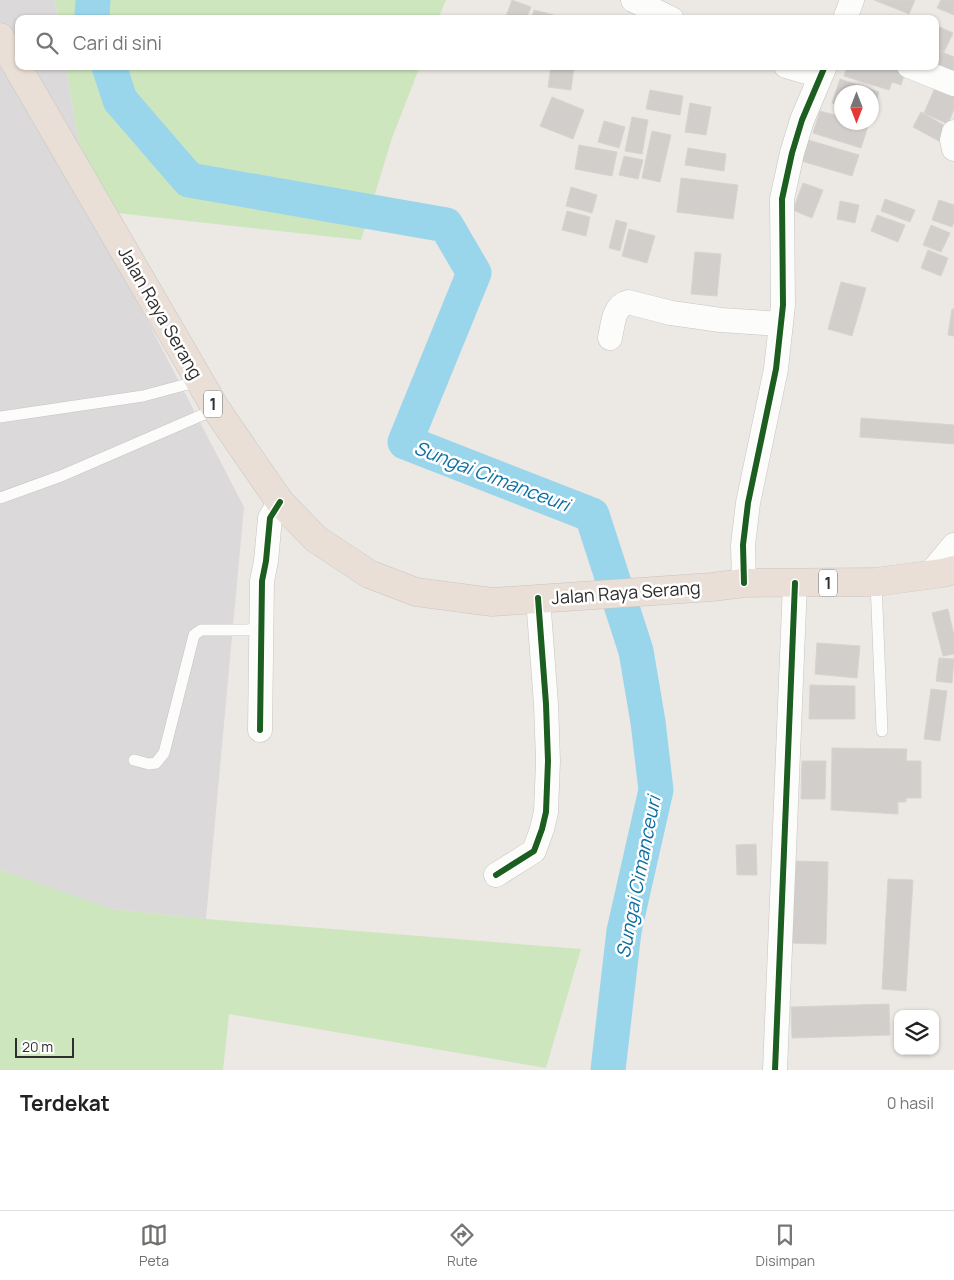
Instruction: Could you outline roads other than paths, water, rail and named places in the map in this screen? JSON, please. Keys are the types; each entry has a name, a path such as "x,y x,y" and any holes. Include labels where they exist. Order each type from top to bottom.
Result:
{"highway":[{"name":"Jalan Raya Serang","path":"0,37 15,63"},
{"name":"Jalan Raya Serang","path":"19,70 199,381 280,502 316,539 369,574 416,592 492,602 712,587 744,583 876,582 945,573"}],"street":[{"path":"633,0 664,15"},
{"path":"846,15 852,0"},
{"path":"919,70 954,84"},
{"path":"744,583 743,545 748,503 776,369 783,305 782,199 797,136 823,71"},
{"path":"954,132 952,140 954,149"},
{"path":"610,338 617,310 622,304 628,302 671,313 721,320 781,324"},
{"path":"260,730 262,581 270,518 280,502"},
{"path":"945,573 954,545"},
{"path":"775,1070 795,583"},
{"path":"496,875 534,851 546,812 548,761 546,598"}],"lane":[{"path":"0,417 143,396 199,381"},
{"path":"0,498 61,476 216,409"},
{"path":"876,582 882,731"},
{"path":"134,760 149,764 156,763 164,753 194,635 201,630 247,630 261,628"}],"waterway":[{"name":"Sungai Cimanceuri","path":"92,15 93,0"},
{"name":"Sungai Cimanceuri","path":"110,70 120,100 189,180 446,225 474,273 405,442 592,515 636,651 648,722 656,790 624,931 608,1070"}]}
